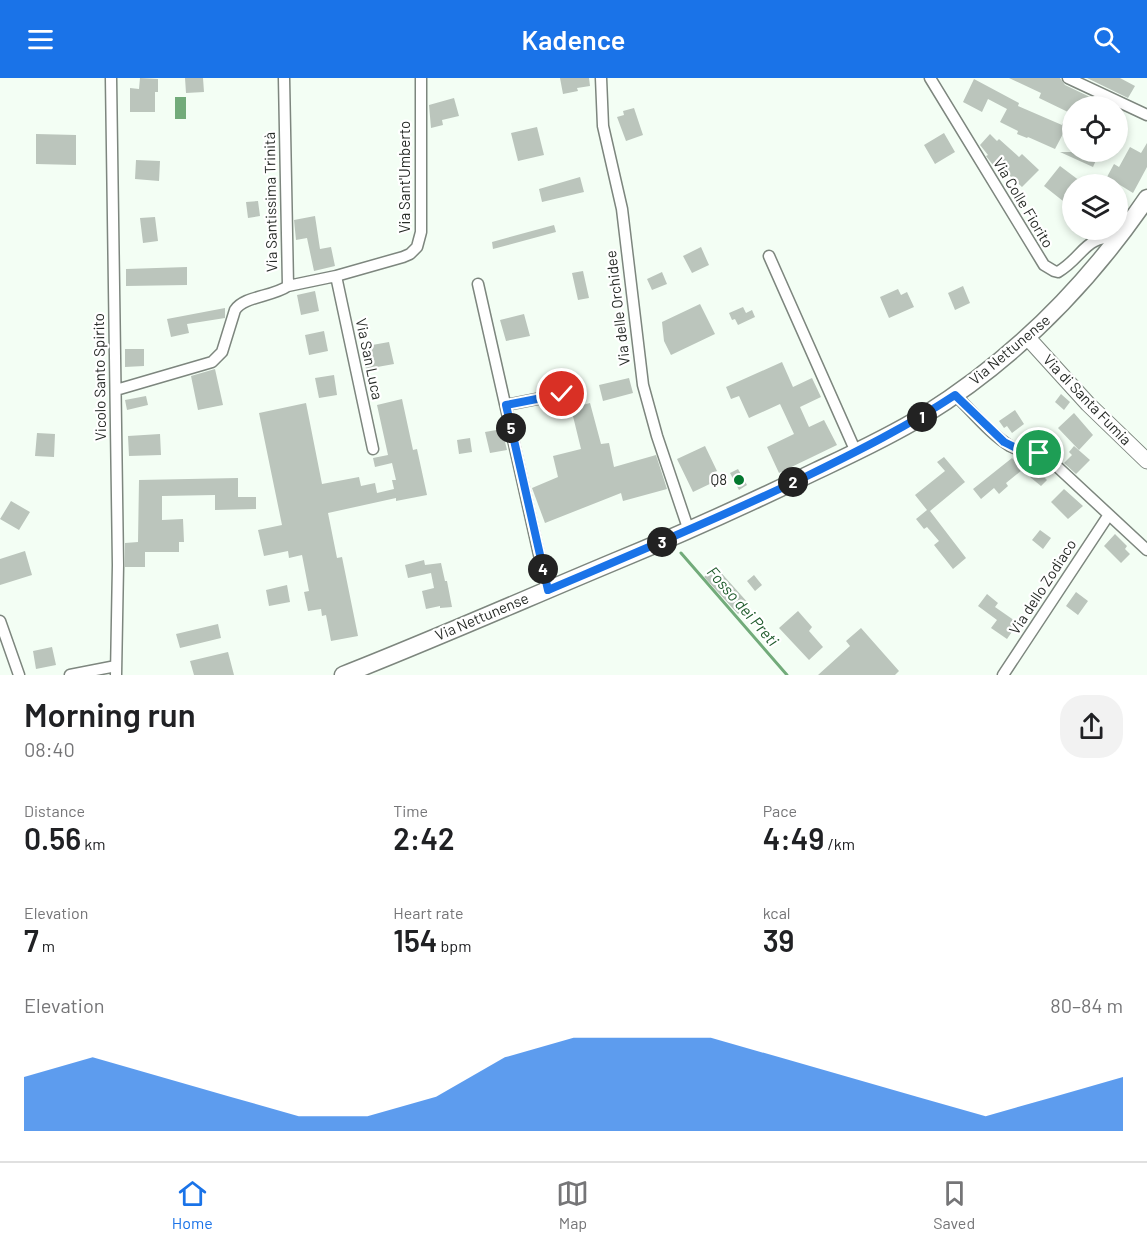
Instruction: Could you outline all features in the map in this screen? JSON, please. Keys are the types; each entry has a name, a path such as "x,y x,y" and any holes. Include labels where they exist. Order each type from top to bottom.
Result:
{"main road":[{"name":"Via Nettunense","path":"1128,226 1147,198"},
{"name":"Via Nettunense","path":"343,675 689,531 856,452 921,417 955,395 1028,338 1060,306 1118,240"}],"street":[{"name":"Vicolo Santo Spirito","path":"111,78 118,565 116,670"},
{"name":"Via Santissima Trinità","path":"116,390 214,361 222,352 235,310 240,304 273,294 288,286 284,78"},
{"name":"Via Sant'Umberto","path":"288,286 336,276 403,257 412,252 418,244 420,236 421,78"},
{"name":"Via delle Orchidee","path":"601,78 603,126 622,209 643,385 657,436 689,531"},
{"name":"Via Colle Fiorito","path":"930,78 1038,258 1047,267 1058,272 1096,240"},
{"path":"1068,78 1147,115"},
{"path":"770,256 856,452"},
{"name":"Via San Luca","path":"336,276 373,449"},
{"path":"478,284 548,590"},
{"name":"Via di Santa Fumia","path":"1028,338 1081,397 1147,461"},
{"path":"506,405 562,394"},
{"path":"955,395 1004,442 1018,449 1039,453 1050,460 1147,550"},
{"name":"Via dello Zodiaco","path":"1002,675 1108,516"},
{"path":"0,621 19,675"},
{"path":"70,675 116,670"}],"shaded area":[{"path":"175,97 186,97 186,119 175,119"}],"building":[{"path":"140,78 158,79 158,92 155,92 155,112 130,112 130,88 139,89"},
{"path":"185,78 203,78 204,92 186,93"},
{"path":"560,78 589,78 590,86 563,94"},
{"path":"1009,78 1060,78 1065,85 1088,96 1062,96 1062,109 1039,98 1041,93"},
{"path":"1087,78 1120,78 1135,86 1128,98"},
{"path":"974,79 1019,103 1018,106 1062,125 1062,136 1055,149 1017,134 1018,131 1000,122 1007,109 988,99 982,112 963,102"},
{"path":"454,98 459,116 442,120 443,125 431,128 429,105"},
{"path":"634,108 643,135 626,141 617,117 624,115 623,111"},
{"path":"537,127 544,155 518,161 511,133"},
{"path":"944,133 955,152 935,164 924,145"},
{"path":"36,134 76,135 76,165 36,164"},
{"path":"990,134 1019,157 1022,154 1039,170 1022,187 996,163 993,165 986,156 988,155 980,145"},
{"path":"1147,143 1147,167 1133,193 1128,190 1128,174 1109,174 1114,164 1119,167 1122,162 1128,162 1130,147 1141,153"},
{"path":"136,160 160,161 159,181 135,179"},
{"path":"1082,162 1095,162 1093,167"},
{"path":"1060,166 1071,174 1062,174 1062,200 1044,186"},
{"path":"580,177 584,192 542,202 539,189"},
{"path":"258,201 260,216 248,218 246,202"},
{"path":"315,216 320,249 331,247 335,266 314,271 307,238 296,240 294,220"},
{"path":"155,217 158,241 143,243 140,218"},
{"path":"554,225 556,232 493,249 492,242"},
{"path":"701,247 709,265 692,273 683,256"},
{"path":"187,267 187,285 126,286 126,269"},
{"path":"583,271 589,298 578,300 572,273"},
{"path":"662,272 667,284 652,290 647,279"},
{"path":"963,286 970,303 955,310 948,293"},
{"path":"898,289 901,295 907,292 914,307 889,318 880,297"},
{"path":"315,291 319,311 301,315 297,295"},
{"path":"700,304 715,334 671,355 664,341 662,322"},
{"path":"743,307 746,313 752,310 755,317 738,325 729,313"},
{"path":"225,308 225,318 187,324 189,333 171,337 167,319"},
{"path":"524,314 530,336 506,341 500,320"},
{"path":"324,331 328,351 309,355 305,335"},
{"path":"389,342 394,364 366,369 361,347"},
{"path":"125,349 144,349 144,366 125,367"},
{"path":"782,362 793,387 812,378 821,397 800,407 809,427 824,420 837,445 779,473 767,447 794,434 780,404 749,418 739,396 731,399 726,387"},
{"path":"215,369 223,405 198,410 191,376"},
{"path":"334,375 337,395 319,398 315,378"},
{"path":"629,378 633,393 603,401 599,385"},
{"path":"1061,394 1070,402 1064,410 1055,402"},
{"path":"146,396 148,405 127,410 125,400"},
{"path":"402,399 413,450 417,449 427,495 396,501 396,498 328,513 337,558 342,557 358,636 331,641 326,615 322,616 321,609 308,611 304,592 309,591 302,555 289,558 288,551 264,556 258,530 282,525 259,413 306,403 322,484 359,477 361,486 375,483 377,493 394,489 392,480 396,480 392,463 375,467 373,458 388,455 377,405"},
{"path":"590,403 601,444 609,443 614,467 656,455 667,489 623,501 621,493 545,523 532,488 558,477 553,456 581,449 571,408"},
{"path":"1015,410 1024,424 1012,433 999,421"},
{"path":"1074,413 1093,435 1079,450 1058,428"},
{"path":"502,429 507,450 490,453 485,432"},
{"path":"37,433 55,434 54,457 35,456"},
{"path":"160,434 161,455 129,456 128,436"},
{"path":"470,438 472,452 459,454 457,440"},
{"path":"705,446 717,471 712,473 716,481 693,492 677,459"},
{"path":"1074,446 1090,460 1076,474 1064,463 1072,455 1069,452"},
{"path":"944,457 965,482 930,511 966,558 953,569 934,545 939,541 927,527 924,529 916,519 927,510 915,495 945,471 937,462"},
{"path":"1012,458 1022,470 1006,483 1008,486 999,494 994,488 981,499 973,489"},
{"path":"1042,464 1049,470 1043,476 1047,480 1041,486 1030,477"},
{"path":"738,469 747,485 739,490 730,473"},
{"path":"238,478 238,497 256,497 256,509 215,510 215,495 162,496 162,520 183,519 184,542 179,542 179,552 145,552 145,567 125,567 125,543 138,542 139,480"},
{"path":"1064,489 1083,506 1068,519 1051,502"},
{"path":"11,501 30,512 19,530 0,519"},
{"path":"1040,530 1051,538 1043,549 1032,540"},
{"path":"1115,534 1127,546 1125,549 1130,554 1121,563 1104,546"},
{"path":"25,551 32,575 0,585 0,559"},
{"path":"424,560 425,565 441,563 452,607 440,608 440,606 426,609 422,591 434,588 431,573 408,578 405,565"},
{"path":"716,567 749,604 738,614 704,577"},
{"path":"754,575 762,585 755,591 747,581"},
{"path":"287,585 290,602 269,606 266,590"},
{"path":"1076,592 1088,601 1078,615 1066,606"},
{"path":"987,594 998,603 995,607 1018,623 1007,639 991,628 997,620 978,606"},
{"path":"798,611 812,627 809,631 823,647 809,660 779,628"},
{"path":"218,624 221,638 180,648 176,634"},
{"path":"861,628 899,671 895,675 818,675 850,646 846,641"},
{"path":"52,647 56,665 36,669 33,651"},
{"path":"228,652 234,675 194,675 190,661"}],"waterway":[{"name":"Fosso dei Preti","path":"681,553 787,675"}],"place":[{"name":"Q8","path":"739,480"}],"route":[{"path":"562,394 506,405 548,590 689,531 763,497 856,452 921,417 955,395 1004,442 1018,449 1039,453"}]}
